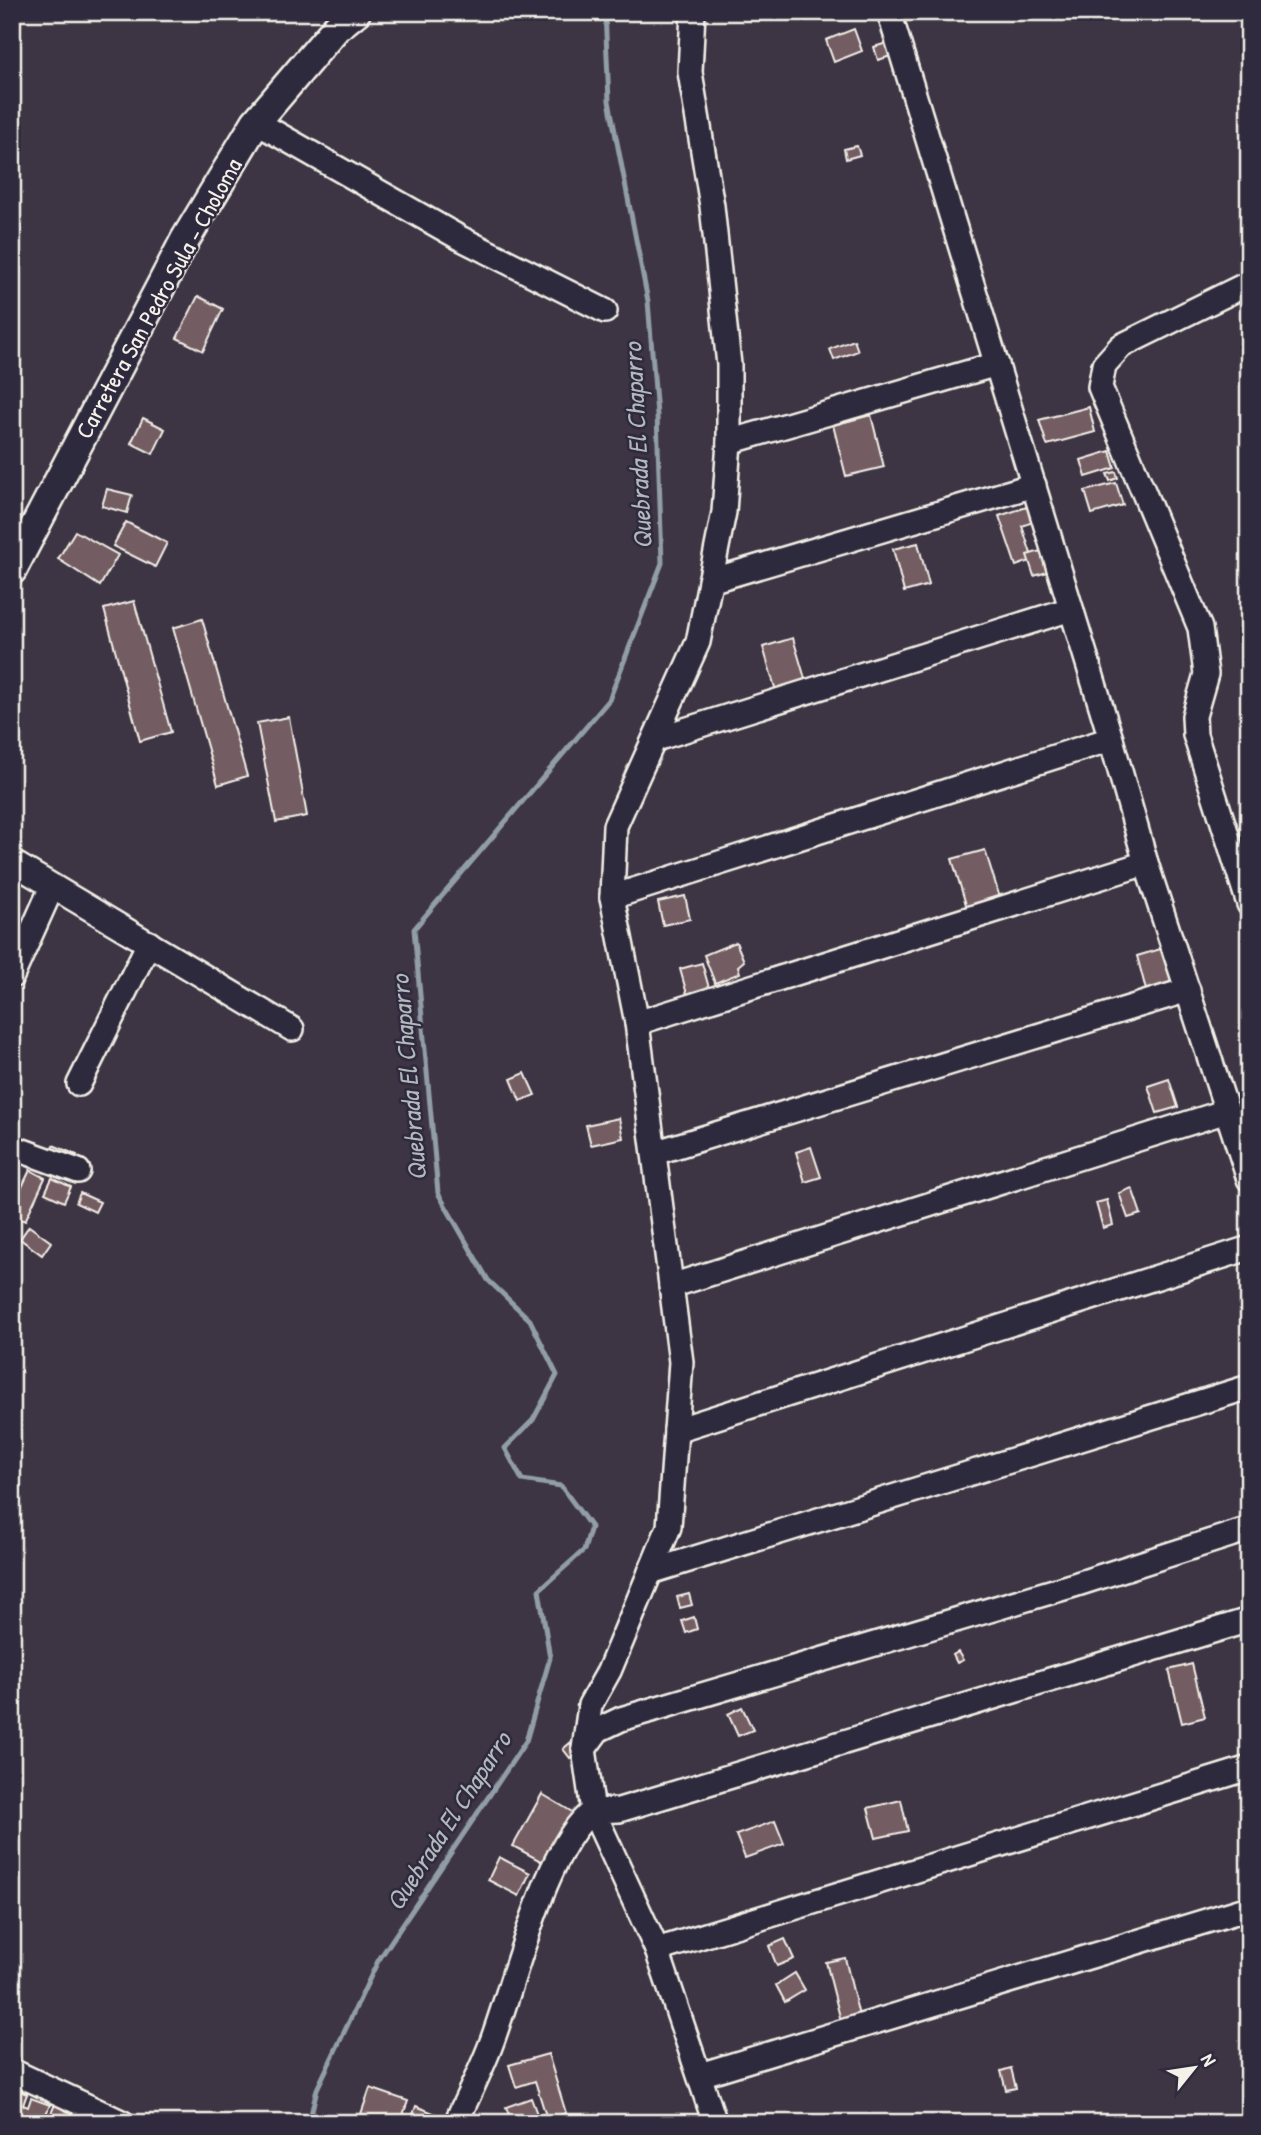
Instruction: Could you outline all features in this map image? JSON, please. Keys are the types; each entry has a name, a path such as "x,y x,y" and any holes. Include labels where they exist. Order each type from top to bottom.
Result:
{"main road":[{"name":"Carretera San Pedro Sula - Choloma","path":"12,570 184,240 256,122 336,28 356,12"}],"street":[{"path":"692,12 690,72 714,219 729,365 729,442 724,512 698,642 615,826 612,897 637,1023 681,1362 669,1527 609,1671 590,1705 584,1749 593,1811 657,1950 715,2123"},
{"path":"889,12 1111,739 1146,863 1249,1179"},
{"path":"256,122 460,237 605,312"},
{"path":"1249,283 1121,346 1104,365 1100,387 1200,628 1206,674 1194,716 1195,735 1249,904"},
{"path":"729,442 997,364"},
{"path":"710,582 1034,485"},
{"path":"656,739 1071,609"},
{"path":"612,897 1111,739"},
{"path":"12,862 292,1029"},
{"path":"637,1023 1146,863"},
{"path":"12,976 52,887"},
{"path":"79,1084 149,943"},
{"path":"654,1153 1188,990"},
{"path":"671,1286 1227,1111"},
{"path":"12,1147 78,1171"},
{"path":"676,1430 1249,1248"},
{"path":"650,1572 1249,1387"},
{"path":"584,1749 598,1730 621,1719 1074,1585 1249,1529"},
{"path":"456,2123 491,2045 528,1931 568,1835 593,1811 619,1810 1249,1620"},
{"path":"657,1950 1249,1768"},
{"path":"700,2075 1249,1908"},
{"path":"12,2070 123,2123"}],"building":[{"path":"854,29 862,51 834,62 826,40"},
{"path":"887,43 891,56 878,60 874,47"},
{"path":"857,146 860,155 846,159 844,149"},
{"path":"198,296 223,309 203,351 177,338"},
{"path":"854,340 858,351 834,360 830,349"},
{"path":"1089,407 1095,432 1047,445 1039,420"},
{"path":"871,415 884,467 846,476 833,425"},
{"path":"143,418 165,429 153,454 131,443"},
{"path":"1110,451 1115,468 1086,477 1081,460"},
{"path":"1116,472 1118,478 1110,481 1107,474"},
{"path":"1116,483 1123,505 1092,514 1085,491"},
{"path":"107,489 132,495 127,513 102,506"},
{"path":"1033,505 1038,520 1022,526 1033,560 1016,566 999,516"},
{"path":"126,522 167,543 155,567 113,546"},
{"path":"75,531 118,555 100,586 58,559"},
{"path":"918,543 929,585 904,592 893,549"},
{"path":"1048,549 1054,570 1034,576 1027,555"},
{"path":"134,601 171,732 140,741 104,609"},
{"path":"202,619 247,776 218,785 173,628"},
{"path":"793,638 806,682 776,691 763,647"},
{"path":"289,717 307,816 276,822 257,723"},
{"path":"985,850 1001,901 968,911 952,859"},
{"path":"685,896 690,919 663,925 658,902"},
{"path":"736,942 744,961 738,966 740,973 715,983 704,955"},
{"path":"1164,948 1174,982 1146,990 1137,956"},
{"path":"702,963 709,988 687,994 680,969"},
{"path":"525,1073 535,1095 520,1101 511,1079"},
{"path":"1169,1079 1178,1107 1157,1113 1148,1086"},
{"path":"619,1118 623,1138 591,1145 586,1125"},
{"path":"53,1145 77,1155 74,1163 50,1153"},
{"path":"811,1147 821,1177 805,1182 796,1152"},
{"path":"12,1160 20,1164 12,1181"},
{"path":"30,1170 45,1178 25,1221 12,1215 12,1208"},
{"path":"52,1178 71,1187 64,1202 45,1193"},
{"path":"1132,1188 1141,1214 1128,1218 1119,1193"},
{"path":"80,1193 100,1202 95,1212 76,1203"},
{"path":"1107,1200 1113,1225 1103,1228 1096,1203"},
{"path":"29,1226 51,1242 42,1255 20,1239"},
{"path":"689,1594 692,1605 680,1608 677,1597"},
{"path":"694,1617 697,1629 686,1633 682,1621"},
{"path":"958,1652 963,1660 957,1663 953,1655"},
{"path":"1192,1664 1205,1717 1182,1723 1169,1670"},
{"path":"742,1707 753,1730 738,1736 728,1714"},
{"path":"570,1743 577,1752 570,1758 563,1749"},
{"path":"542,1794 574,1813 546,1864 513,1846"},
{"path":"901,1800 908,1831 876,1838 868,1808"},
{"path":"775,1821 784,1844 745,1858 736,1835"},
{"path":"499,1857 530,1873 519,1896 488,1880"},
{"path":"785,1939 794,1959 777,1966 769,1946"},
{"path":"845,1958 861,2024 843,2029 826,1962"},
{"path":"795,1973 805,1990 785,2002 776,1985"},
{"path":"548,2054 566,2113 547,2119 535,2081 516,2087 509,2065"},
{"path":"1011,2068 1016,2088 1006,2090 1001,2071"},
{"path":"12,2088 27,2094 23,2105 28,2107 31,2098 50,2105 42,2123 12,2122"},
{"path":"370,2088 408,2101 400,2123 386,2123 361,2114"},
{"path":"531,2098 540,2122 512,2123 506,2107"},
{"path":"55,2104 94,2122 94,2123 47,2123"},
{"path":"416,2106 451,2120 450,2123 410,2123"}],"waterway":[{"name":"Quebrada El Chaparro","path":"309,2123 317,2089 378,1961 526,1741 550,1658 539,1590 584,1550 591,1527 561,1486 522,1480 505,1448 533,1420 557,1375 530,1320 488,1280 438,1193 414,929 609,700 662,563 657,415 648,301 609,101 605,12"}]}
